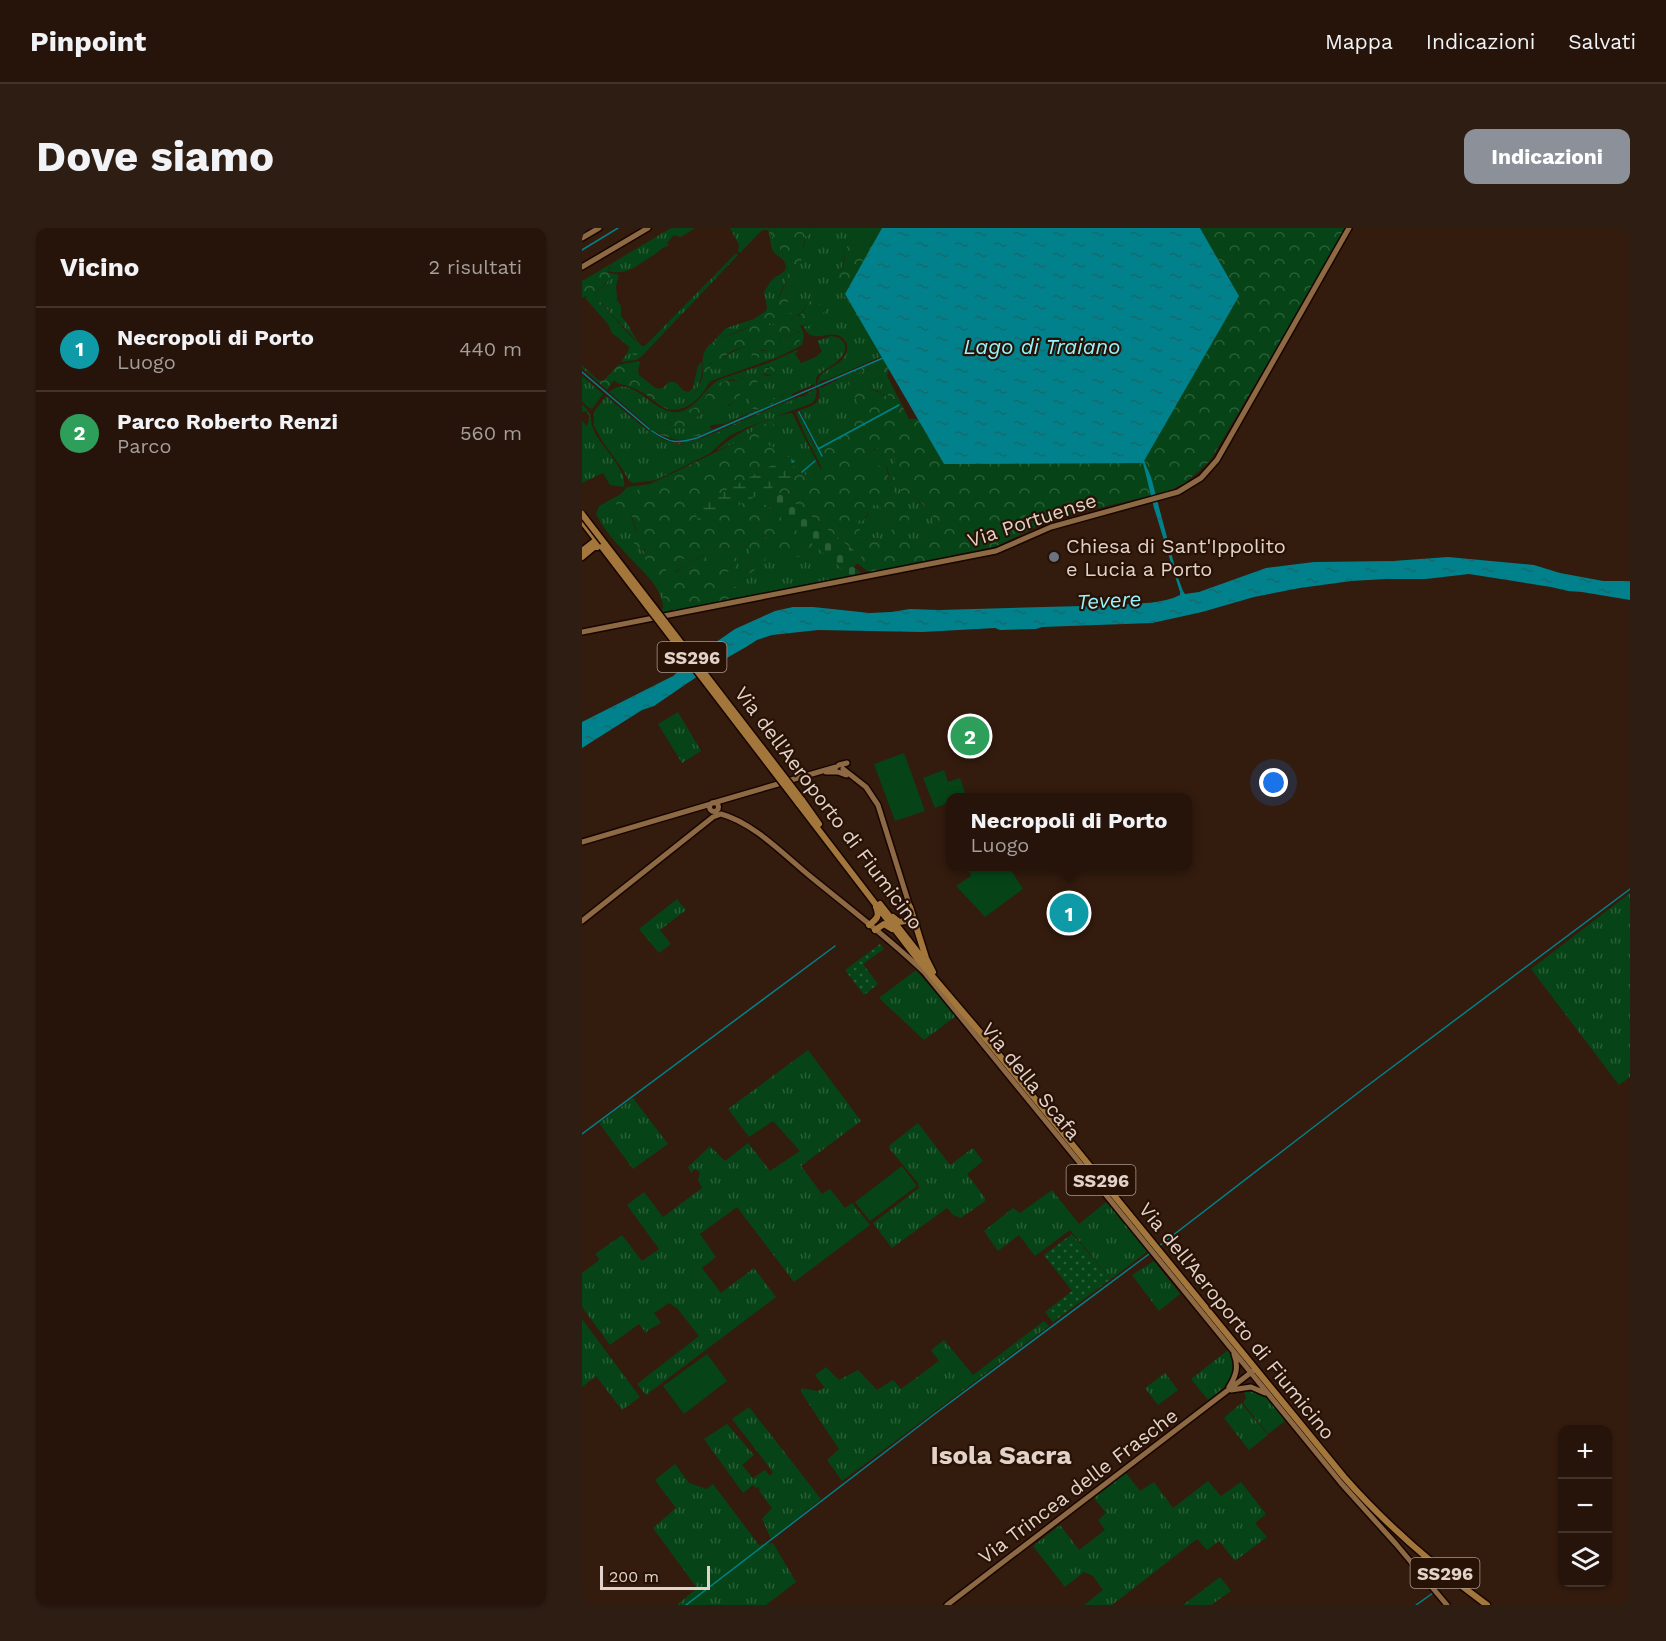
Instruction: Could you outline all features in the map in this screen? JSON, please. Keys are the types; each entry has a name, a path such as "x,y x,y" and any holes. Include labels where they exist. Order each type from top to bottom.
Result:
{"main road":[{"name":"Via dell'Aeroporto di Fiumicino","path":"582,514 900,936 1254,1371 1344,1478 1378,1514 1431,1562 1487,1605"},
{"path":"582,521 596,540 605,546"},
{"path":"582,557 585,550 596,540"},
{"path":"585,550 605,546"},
{"name":"Via dell'Aeroporto di Fiumicino","path":"800,802 960,1008"},
{"path":"869,925 878,916 871,898"},
{"path":"886,911 898,921 903,922 910,916 910,907"},
{"path":"910,907 926,958 933,972"},
{"path":"875,930 884,924 900,936"}],"street":[{"path":"582,238 599,228"},
{"path":"582,267 648,228"},
{"name":"Via Portuense","path":"582,632 987,553 1007,547 1052,527 1178,492 1193,484 1217,460 1349,228"},
{"path":"791,780 841,768 866,787 878,805 910,907"},
{"path":"582,921 712,808 724,800 778,784"},
{"path":"582,842 699,807 712,808 716,811 724,800"},
{"path":"712,808 721,814"},
{"path":"718,808 721,814"},
{"name":"Via della Scafa","path":"721,814 746,825 924,972 1233,1351 1254,1371 1270,1396 1341,1483 1447,1605"},
{"path":"1227,1391 1235,1376 1237,1366 1233,1351"},
{"name":"Via Trincea delle Frasche","path":"947,1605 1254,1371"},
{"path":"1227,1391 1251,1387 1270,1396"}],"green space":[{"path":"671,228 695,228 679,238 674,235 667,243 669,246 631,269 620,272 607,271 611,267 609,265"},
{"path":"730,228 768,228 786,260 788,274 777,300 763,318 755,324 713,342 726,328 754,319 766,311 764,292 772,280 786,269 784,261 772,249 768,230 761,231 740,253 739,245"},
{"path":"768,228 816,228 814,232 805,236 801,262 796,265 787,306 793,305 796,308 791,313 777,315 768,324 771,326 798,316 810,301 816,305 823,303 827,306 820,316 821,322 808,326 800,325 779,338 782,340 800,331 802,333 799,342 793,347 771,353 764,350 759,351 759,358 756,360 751,359 752,352 749,347 733,350 721,361 716,370 710,363 709,382 698,398 681,409 674,410 662,407 641,391 616,381 613,381 607,390 582,368 582,365 598,380 603,381 618,365 639,361 638,370 629,374 663,402 674,406 684,403 700,384 703,374 703,356 707,347 759,321 776,303 784,287 788,271 787,265"},
{"path":"816,228 875,228 869,238 861,243 853,239 849,243 842,266 836,275 838,288 880,357 819,382 821,388 837,380 839,382 847,379 850,390 863,388 856,398 857,402 865,405 860,417 817,445 801,411 799,414 816,448 815,454 796,413 817,402 820,396 818,379 843,359 847,350 846,342 836,335 812,336 807,333 803,326 808,326 820,316 816,306 806,305 796,317 768,325 777,314 789,307 787,306 796,265 804,247 805,236 814,232"},
{"path":"875,228 882,228 846,294 882,356 880,357 837,283 831,278 842,268 848,244 853,239 861,243 869,238"},
{"path":"1200,228 1347,228 1210,461 1185,483 1166,492 1052,519 997,546 870,573 857,563 862,557 790,499 785,490 765,504 817,547 798,557 776,554 775,546 763,535 756,524 752,524 753,532 763,541 766,552 765,562 761,561 752,573 747,573 746,568 751,562 749,549 744,544 711,556 702,549 668,567 661,580 657,580 644,557 645,550 637,548 634,543 637,532 632,516 624,514 617,507 617,500 739,441 760,426 771,422 774,429 748,443 772,447 786,455 784,459 693,508 701,524 798,474 820,473 821,467 815,454 817,445 860,417 864,405 858,407 854,393 855,390 863,388 850,390 847,379 839,382 837,379 883,359 889,369 887,376 909,419 918,419 944,464 1239,296","holes":["875,369 888,390 888,398 858,380 855,384 853,383 852,376","877,447 884,454 895,457 895,473 892,479 899,483 902,495 914,497 927,510 934,510 933,525 943,528 944,531 910,542 905,530 909,518 904,501 891,487 885,464 870,468 866,463 866,456","873,505 878,505 889,521 893,543 890,546 886,545 878,538 868,539 859,544 857,542 860,531 856,520 863,521"]},
{"path":"736,253 738,255 641,357 621,362 629,347 630,349 638,346 633,337 595,296 608,281 606,272 619,275 616,286 621,316 637,341 645,346"},
{"path":"611,265 606,272 610,274 610,278 595,296 641,348 635,358 629,347 612,333 608,324 586,299 586,296 582,298 582,281"},
{"path":"800,325 804,335 802,345 778,357 711,381 705,388 710,380 709,363 718,366 717,362 744,347 749,347 752,352 788,348 798,340 801,332 782,340 779,338"},
{"path":"831,336 835,337 843,341 845,348 841,358 817,376 816,396 812,403 729,436 709,454 656,480 633,483 629,481 594,426 594,412 606,396 648,431 650,428 609,392 617,387 633,389 664,410 680,412 693,405 721,379 771,362 797,350 798,352 795,353 802,365 801,363 816,357 822,351 817,341","holes":["785,362 774,370 773,375 762,374 756,384 761,403 784,394 792,394 814,384 816,388 803,398 797,398 693,443 670,444 651,432 653,429 660,431 684,412 699,406 705,401 712,388 731,379 739,381 743,377 756,375 765,368"]},
{"path":"785,360 773,372 774,375 762,374 756,384 763,403 769,398 778,398 789,392 792,394 791,397 751,412 754,406 750,404 746,389 728,405 717,404 683,428 673,428 669,435 680,438 667,437 657,431 684,412 701,404 718,384 731,380 739,381 748,374 756,375 762,368 769,368"},
{"path":"702,362 697,389 684,403 677,406 658,398 629,374 638,370 639,375 658,389 672,382 689,392 693,388 698,365"},
{"path":"875,369 888,390 888,398 853,383 852,376"},
{"path":"582,376 603,394 592,409 582,401"},
{"path":"747,389 750,403 754,406 751,412 724,424 711,425 711,430 688,438 669,435 675,427 686,425 717,404 729,406"},
{"path":"815,390 803,398 797,398 693,443 671,445 650,433 653,429 672,438 697,435 773,403 773,405 694,438 673,439 652,432 670,442 682,443 695,440"},
{"path":"582,404 590,415 598,439 614,459 622,474 624,487 610,485 603,473 582,483 582,421 587,426 590,416 585,411 582,412"},
{"path":"792,413 821,470 820,473 798,474 789,457 784,459 786,455 746,443 767,433 760,426 739,441 716,451 751,427"},
{"path":"878,447 895,457 893,479 899,483 902,495 914,497 927,510 934,510 932,518 944,531 938,535 910,542 904,533 898,497 890,485 888,469 885,464 869,469 866,463 866,456"},
{"path":"789,456 798,474 701,525 692,508"},
{"path":"651,484 618,500 631,516 642,548 661,580 668,567 702,549 711,556 744,544 749,548 751,562 746,568 747,573 752,573 752,524 756,524 763,535 775,546 798,557 817,547 852,577 753,595 751,591 731,586 725,577 727,572 734,569 712,565 703,555 676,571 667,603 669,608 682,610 663,613 662,600 653,583 611,537 596,514 599,506 621,494 627,487"},
{"path":"785,490 790,499 862,557 854,567 863,575 852,577 765,504"},
{"path":"873,505 878,505 889,521 894,543 890,546 878,538 868,539 859,544 857,542 856,520 867,517"},
{"path":"704,555 712,565 737,558 734,569 738,577 736,580 731,577 730,571 725,577 731,586 751,591 753,595 682,610 669,608 663,600 667,584 676,572"},
{"path":"678,712 701,751 682,763 658,724"},
{"path":"904,753 925,811 895,821 874,764"},
{"path":"944,770 948,782 960,778 965,793 946,793 946,804 935,808 923,778"},
{"path":"968,871 1012,871 1023,889 985,917 956,886 971,874"},
{"path":"1630,893 1630,1077 1619,1085 1531,969"},
{"path":"677,899 686,910 660,930 671,944 659,953 639,929"},
{"path":"880,944 884,949 863,964 878,984 864,995 845,970"},
{"path":"916,970 956,1016 924,1040 879,998"},
{"path":"808,1050 861,1121 801,1166 822,1194 830,1189 845,1208 852,1203 870,1225 794,1282 737,1207 700,1234 716,1257 702,1268 721,1293 754,1268 776,1297 646,1395 637,1384 699,1336 677,1308 669,1303 654,1313 661,1323 646,1333 639,1324 610,1345 582,1307 582,1273 598,1261 595,1254 622,1235 642,1261 659,1249 627,1205 644,1192 663,1217 702,1188 698,1180 700,1172 695,1169 691,1173 688,1167 710,1146 725,1161 748,1143 770,1171 800,1151 773,1121 749,1137 728,1109"},
{"path":"633,1098 668,1144 633,1169 599,1123"},
{"path":"918,1123 950,1165 973,1148 983,1161 967,1174 985,1201 961,1218 953,1215 947,1208 892,1248 873,1223 919,1188 918,1183 889,1148"},
{"path":"902,1166 917,1186 870,1221 855,1202"},
{"path":"1052,1190 1079,1224 1106,1202 1148,1251 1111,1279 1070,1230 1035,1256 1019,1235 998,1251 984,1231 1013,1208 1020,1213"},
{"path":"1072,1234 1111,1279 1053,1322 1045,1312 1072,1291 1044,1255"},
{"path":"1154,1261 1180,1294 1159,1311 1132,1275"},
{"path":"582,1319 640,1397 622,1410 596,1376 582,1387"},
{"path":"1044,1321 1049,1326 842,1481 827,1460 839,1449 801,1392 801,1388 817,1391 825,1388 815,1375 826,1367 839,1380 858,1370 877,1390 893,1380 901,1389 939,1361 931,1350 944,1340 973,1375"},
{"path":"1228,1350 1234,1365 1231,1378 1208,1400 1191,1379"},
{"path":"707,1354 727,1381 684,1414 663,1386"},
{"path":"1165,1373 1178,1390 1158,1405 1145,1388"},
{"path":"1244,1391 1264,1396 1285,1421 1268,1434 1243,1403 1246,1398"},
{"path":"1241,1403 1268,1435 1249,1450 1224,1418"},
{"path":"749,1407 821,1499 771,1539 762,1519 772,1508 759,1491 759,1487 756,1488 753,1485 743,1493 704,1439 727,1424 754,1455 742,1465 753,1478 765,1470 770,1476 773,1472 732,1419"},
{"path":"675,1464 689,1483 707,1489 713,1484 759,1545 773,1543 796,1582 766,1605 677,1605 697,1588 653,1528 676,1508 655,1480"},
{"path":"1126,1473 1140,1491 1154,1482 1173,1508 1208,1481 1221,1496 1241,1482 1266,1514 1255,1523 1267,1537 1235,1561 1219,1541 1207,1550 1197,1539 1112,1605 1084,1605 1103,1590 1093,1576 1084,1572 1065,1587 1033,1546 1060,1525 1079,1550 1105,1530 1098,1520 1106,1513 1094,1498"},
{"path":"1220,1577 1231,1591 1211,1605 1183,1605"}],"water":[{"name":"Lago di Traiano","path":"882,228 1200,228 1239,296 1144,461 1151,477 1177,575 1185,594 1199,592 1266,568 1314,562 1393,561 1448,557 1534,565 1560,573 1603,581 1630,581 1630,600 1469,574 1426,579 1351,581 1300,588 1254,597 1152,623 922,632 818,630 772,635 757,640 711,667 654,706 642,710 582,748 582,722 673,676 696,656 735,629 775,611 793,607 870,613 910,609 1120,605 1159,602 1180,595 1143,463 944,464 845,294"}],"waterway":[{"path":"582,250 618,228"},
{"path":"652,431 673,441 697,438 883,358"},
{"path":"582,372 649,429"},
{"path":"818,449 899,405"},
{"path":"799,412 822,456"},
{"path":"802,472 815,461"},
{"path":"1159,1246 1363,1089 1630,889"},
{"path":"582,1134 835,946"},
{"path":"686,1605 932,1416 1149,1254"},
{"path":"1416,1605 1433,1593"}],"place":[{"name":"Chiesa di Sant'Ippolito e Lucia a Porto","path":"1054,557"},
{"name":"Parco Roberto Renzi","path":"970,736"},
{"name":"Necropoli di Porto","path":"1069,913"}],"district":[{"name":"Isola Sacra","path":"1001,1455"}],"water label":[{"name":"Tevere","path":"1109,600"}]}
